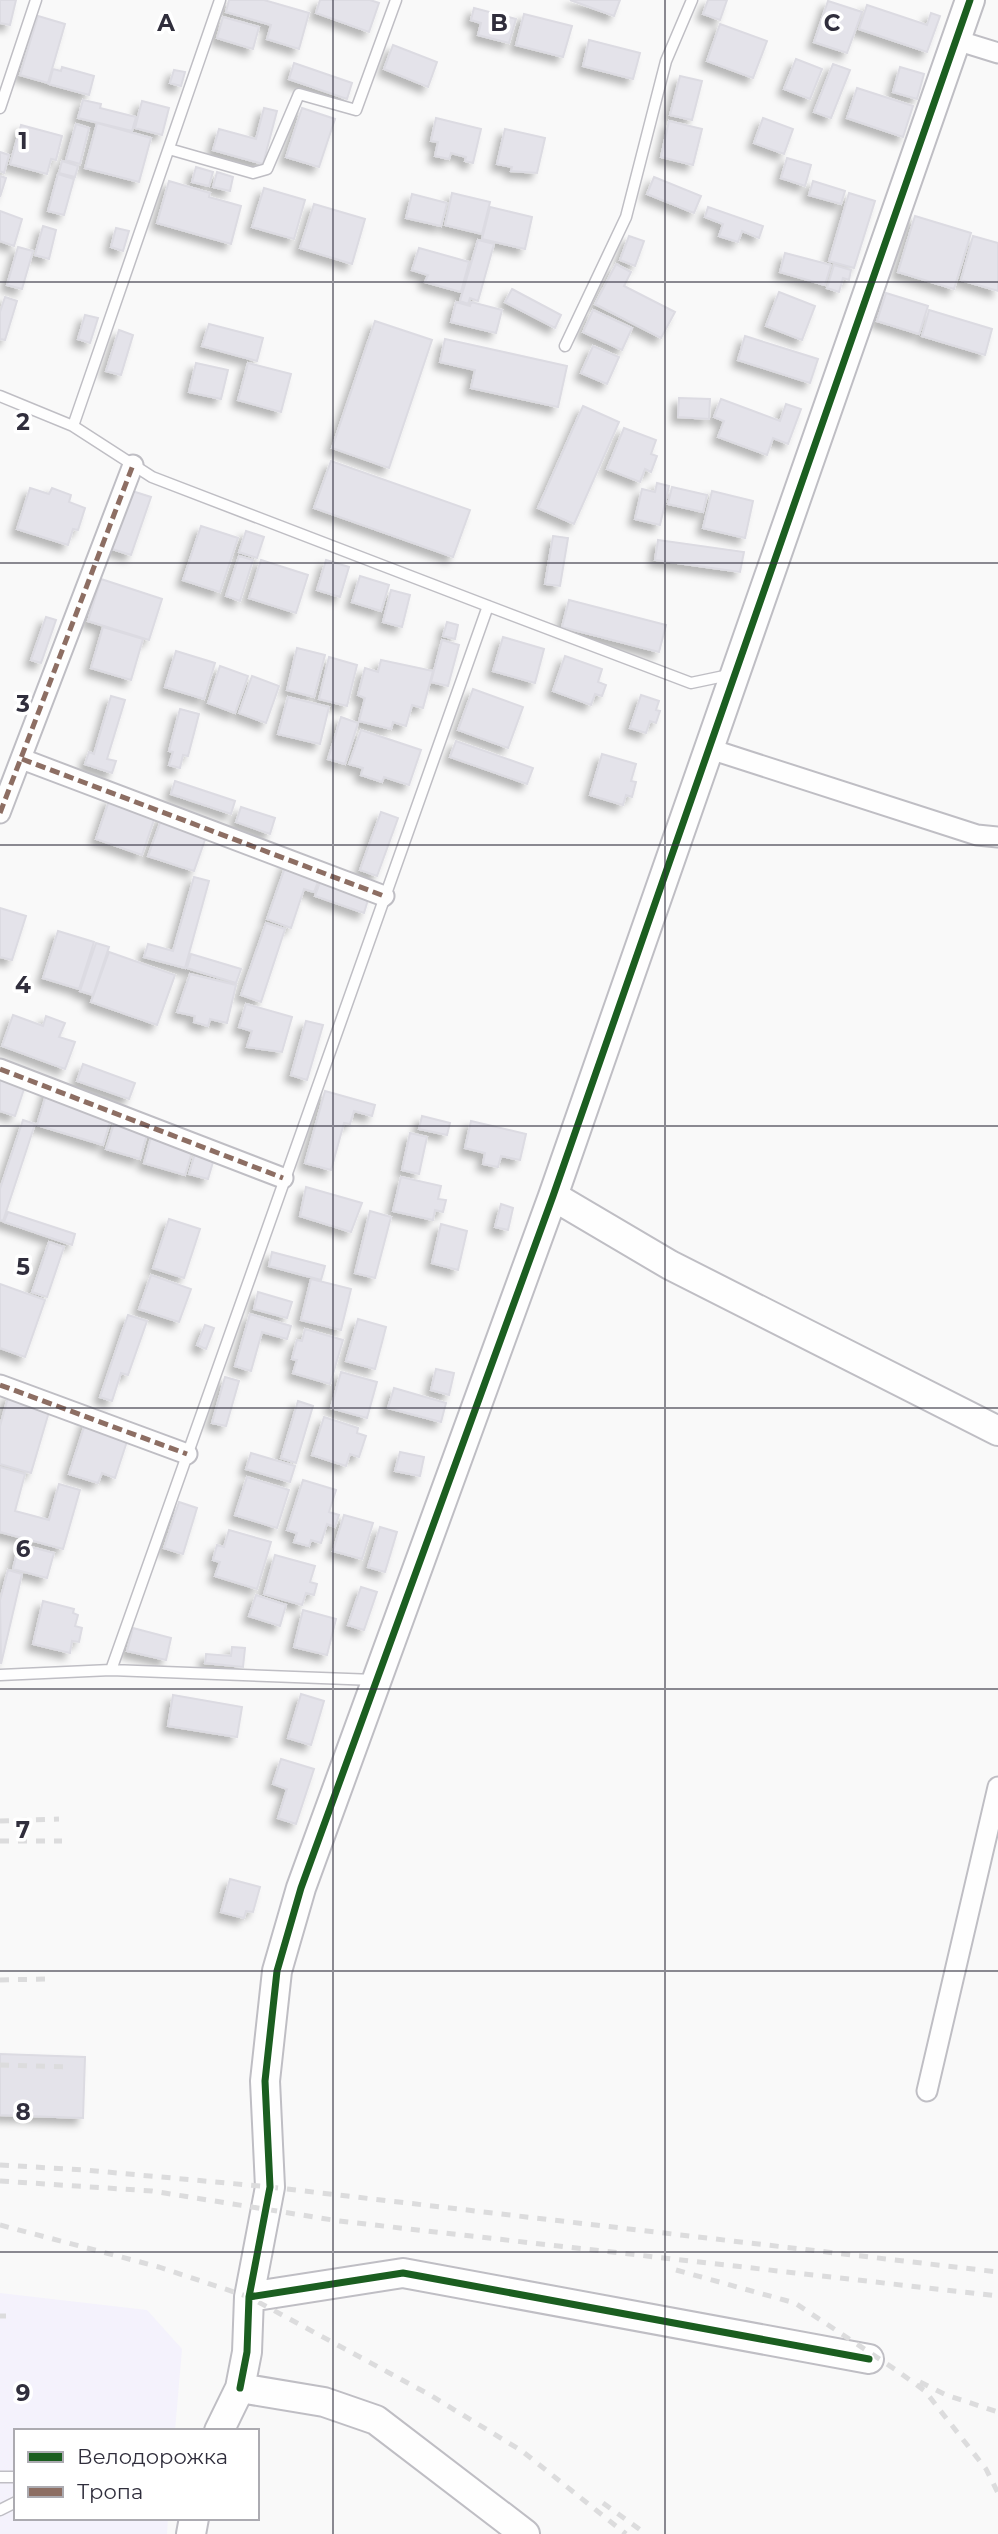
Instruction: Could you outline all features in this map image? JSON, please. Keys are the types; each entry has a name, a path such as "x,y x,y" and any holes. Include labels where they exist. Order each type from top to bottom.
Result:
{"street":[{"path":"220,2429 240,2388 247,2352 249,2297 270,2187 265,2081 277,1971 302,1888 553,1196 970,0"},
{"path":"956,40 998,53"},
{"path":"0,813 133,465"},
{"path":"708,748 977,835 998,837"},
{"path":"22,759 384,896"},
{"path":"0,1069 283,1178"},
{"path":"553,1196 670,1265 998,1431"},
{"path":"0,1385 187,1454"},
{"path":"927,2091 998,1787"},
{"path":"249,2297 403,2273 869,2359"},
{"path":"240,2388 324,2402 376,2420 525,2534"}],"lane":[{"path":"0,108 36,0"},
{"path":"73,426 220,0"},
{"path":"169,149 253,173 267,169 299,94 356,110 396,0"},
{"path":"565,346 626,217 666,61 692,0"},
{"path":"0,396 73,426 152,477 691,683 733,674"},
{"path":"111,1670 283,1178 488,606"},
{"path":"0,1675 111,1670 376,1680"}],"shaded area":[{"path":"0,2293 147,2310 182,2349 175,2429 14,2429 14,2520 168,2520 167,2534 0,2534"}],"building":[{"path":"0,0 16,0 10,25 0,23"},
{"path":"229,0 264,0 309,13 299,49 267,39 271,25 226,12"},
{"path":"320,0 370,0 379,3 369,32 316,13"},
{"path":"570,0 620,0 614,16"},
{"path":"708,0 727,0 720,20 703,14"},
{"path":"828,1 862,12 847,53 814,42"},
{"path":"867,5 927,25 931,13 940,16 927,52 859,29"},
{"path":"474,8 516,19 509,43 478,35 481,23 471,20"},
{"path":"524,14 572,26 563,57 516,45"},
{"path":"38,16 65,24 48,83 20,75"},
{"path":"223,17 259,27 253,49 217,38"},
{"path":"720,24 767,41 753,78 707,61"},
{"path":"589,40 640,53 633,79 583,66"},
{"path":"393,45 437,62 428,87 384,69"},
{"path":"796,59 822,69 810,99 784,89"},
{"path":"294,63 352,83 347,99 289,79"},
{"path":"833,64 850,70 831,118 814,112"},
{"path":"62,67 94,76 89,95 49,84 53,69 61,71"},
{"path":"900,67 924,74 917,99 893,92"},
{"path":"174,70 185,72 181,86 170,83"},
{"path":"680,76 702,81 692,120 670,115"},
{"path":"857,88 913,106 903,137 847,118"},
{"path":"83,100 101,104 100,108 136,117 132,131 78,118"},
{"path":"142,101 169,108 162,135 135,128"},
{"path":"264,108 277,111 263,164 213,150 219,129 256,139"},
{"path":"302,108 335,119 319,167 286,157"},
{"path":"436,118 481,129 473,163 465,161 466,157 451,153 449,159 435,156 438,142 431,141"},
{"path":"763,118 793,129 784,154 754,143"},
{"path":"669,121 702,129 693,165 661,157"},
{"path":"97,123 151,138 139,182 85,168"},
{"path":"76,124 89,128 80,164 66,160"},
{"path":"21,125 62,136 56,160 51,159 47,174 10,164"},
{"path":"505,129 545,138 537,173 511,171 512,167 497,164"},
{"path":"0,152 9,155 4,173 0,171"},
{"path":"787,158 811,165 805,186 781,178"},
{"path":"62,161 78,166 75,177 59,173"},
{"path":"196,167 213,172 209,186 192,182"},
{"path":"217,172 233,177 230,191 213,187"},
{"path":"58,174 74,179 64,215 48,211"},
{"path":"0,176 6,178 0,197"},
{"path":"654,177 701,196 694,213 647,194"},
{"path":"169,181 210,193 209,197 241,206 231,244 157,223"},
{"path":"813,181 845,191 841,204 809,195"},
{"path":"264,188 305,200 294,239 252,227"},
{"path":"452,193 490,202 482,234 445,225"},
{"path":"849,193 875,201 854,268 829,261"},
{"path":"412,194 447,203 441,226 406,218"},
{"path":"314,204 365,219 352,264 300,248"},
{"path":"490,207 532,217 525,249 482,239"},
{"path":"708,207 763,226 759,238 742,231 738,242 719,236 723,224 705,217"},
{"path":"0,211 22,219 14,246 0,241"},
{"path":"915,216 971,233 954,289 898,272"},
{"path":"43,226 56,230 49,259 35,255"},
{"path":"116,228 129,231 123,251 111,247"},
{"path":"629,236 644,241 635,266 620,260"},
{"path":"973,236 998,243 998,291 961,280"},
{"path":"478,240 494,244 478,301 470,298 468,304 460,301"},
{"path":"18,247 33,251 22,289 7,285"},
{"path":"419,248 469,262 461,292 425,282 428,275 412,270"},
{"path":"785,253 831,265 825,285 780,272"},
{"path":"616,264 631,272 624,286 675,312 661,338 595,304"},
{"path":"834,265 851,270 849,280 843,278 839,292 827,288"},
{"path":"512,289 561,315 555,328 505,302"},
{"path":"779,292 815,306 802,340 766,326"},
{"path":"886,293 928,306 919,334 877,321"},
{"path":"5,297 17,301 5,340 0,339 0,312"},
{"path":"456,302 470,306 471,302 502,310 496,333 451,322"},
{"path":"593,310 632,328 622,350 583,332"},
{"path":"929,310 992,329 985,355 922,336"},
{"path":"85,315 98,318 90,343 78,339"},
{"path":"375,321 432,340 389,468 332,448"},
{"path":"209,324 263,338 257,361 202,346"},
{"path":"119,330 133,335 121,375 106,371"},
{"path":"745,336 818,359 810,383 738,360"},
{"path":"445,339 567,366 558,407 471,388 475,370 440,362"},
{"path":"593,346 619,357 607,384 581,373"},
{"path":"196,363 228,370 221,399 189,392"},
{"path":"248,363 291,374 281,412 238,400"},
{"path":"679,398 710,399 709,419 678,417"},
{"path":"721,399 780,421 786,404 801,409 788,444 773,438 767,455 718,437 724,421 714,417"},
{"path":"583,406 619,422 574,524 538,508"},
{"path":"624,428 656,440 651,454 657,456 651,472 645,469 640,482 607,469"},
{"path":"331,461 470,510 453,557 314,508"},
{"path":"657,483 669,486 660,525 635,519 642,489 655,492"},
{"path":"672,487 707,495 703,512 668,504"},
{"path":"30,488 49,494 52,488 71,495 69,502 85,508 78,530 73,529 68,545 17,529"},
{"path":"132,491 151,497 131,555 112,549"},
{"path":"712,491 753,501 745,538 703,528"},
{"path":"201,526 238,538 220,592 183,580"},
{"path":"246,531 264,537 257,558 239,552"},
{"path":"553,536 568,538 560,586 545,584"},
{"path":"658,540 744,552 740,572 655,560"},
{"path":"239,556 253,560 240,601 226,596"},
{"path":"261,560 308,575 296,613 249,598"},
{"path":"326,560 349,567 340,597 317,590"},
{"path":"360,576 389,585 381,611 352,602"},
{"path":"101,579 162,599 149,640 88,621"},
{"path":"391,590 410,595 402,627 383,622"},
{"path":"569,600 666,625 659,652 562,627"},
{"path":"46,617 56,620 41,663 31,660"},
{"path":"447,622 458,625 455,639 443,636"},
{"path":"103,627 143,639 131,680 91,668"},
{"path":"503,637 544,649 535,683 493,671"},
{"path":"442,640 459,645 448,686 431,682"},
{"path":"297,648 325,655 314,697 287,690"},
{"path":"176,651 215,663 204,699 165,687"},
{"path":"565,656 602,669 598,682 606,685 602,696 595,694 591,705 553,691"},
{"path":"329,657 357,665 347,706 319,699"},
{"path":"381,660 433,671 423,708 412,705 406,726 393,722 391,729 359,721 365,698 358,695 365,668 378,672"},
{"path":"220,666 248,676 235,713 208,703"},
{"path":"252,676 279,686 266,723 239,713"},
{"path":"473,689 523,707 508,748 458,730"},
{"path":"641,695 659,701 656,710 660,711 656,723 650,721 646,733 630,728"},
{"path":"111,696 125,700 107,759 116,761 112,773 85,764 89,752 94,754"},
{"path":"288,697 329,707 320,744 278,734"},
{"path":"180,709 199,714 188,756 183,755 180,768 169,765 173,752 169,751"},
{"path":"341,717 358,723 345,764 328,759"},
{"path":"361,730 421,750 409,785 384,777 382,782 361,775 363,768 349,764"},
{"path":"456,741 533,768 527,784 450,757"},
{"path":"602,754 636,764 631,781 636,782 632,797 626,795 623,805 590,795"},
{"path":"175,781 235,801 231,814 171,794"},
{"path":"110,798 156,814 142,855 96,839"},
{"path":"241,807 275,818 270,834 236,822"},
{"path":"381,812 398,818 377,876 360,870"},
{"path":"163,815 208,831 194,871 148,856"},
{"path":"287,862 321,874 314,892 304,889 291,928 267,919"},
{"path":"194,877 209,881 185,968 144,957 148,944 173,951"},
{"path":"322,877 370,893 364,913 315,896"},
{"path":"0,908 26,916 12,960 0,957"},
{"path":"266,923 285,929 261,1002 241,995"},
{"path":"58,931 94,942 79,989 43,978"},
{"path":"96,943 109,947 93,995 80,991"},
{"path":"109,952 175,975 157,1025 91,1002"},
{"path":"191,954 241,969 236,983 187,968"},
{"path":"190,974 236,985 227,1023 210,1019 208,1026 194,1022 195,1016 177,1012"},
{"path":"246,1004 292,1017 282,1052 247,1047 252,1031 239,1027"},
{"path":"13,1015 43,1026 46,1016 65,1023 59,1037 75,1042 65,1069 2,1046"},
{"path":"306,1021 323,1025 307,1080 291,1075"},
{"path":"83,1064 135,1083 129,1099 77,1081"},
{"path":"0,1068 28,1077 15,1116 0,1111"},
{"path":"50,1082 113,1112 103,1145 37,1125"},
{"path":"325,1091 375,1105 372,1116 354,1111 350,1124 344,1123 331,1170 305,1163"},
{"path":"422,1116 450,1123 447,1135 419,1129"},
{"path":"116,1117 149,1127 140,1159 106,1149"},
{"path":"23,1120 35,1124 3,1221 0,1220 0,1189"},
{"path":"471,1121 526,1134 520,1160 501,1156 498,1167 483,1164 485,1153 465,1148"},
{"path":"154,1126 196,1139 185,1175 144,1163"},
{"path":"410,1133 427,1137 419,1174 402,1170"},
{"path":"196,1150 215,1155 208,1179 189,1174"},
{"path":"401,1177 441,1186 438,1199 446,1200 443,1212 435,1210 433,1220 393,1211"},
{"path":"306,1187 362,1203 351,1232 300,1216"},
{"path":"501,1204 513,1208 508,1230 495,1227"},
{"path":"370,1211 391,1217 375,1278 355,1273"},
{"path":"8,1212 75,1234 72,1245 4,1222"},
{"path":"169,1219 200,1229 184,1278 153,1268"},
{"path":"441,1224 467,1231 458,1270 432,1263"},
{"path":"49,1242 64,1247 47,1297 32,1292"},
{"path":"272,1252 325,1266 321,1280 269,1266"},
{"path":"151,1275 191,1289 179,1322 139,1309"},
{"path":"311,1279 351,1289 341,1330 301,1320"},
{"path":"0,1284 45,1300 25,1357 0,1348"},
{"path":"258,1292 292,1302 287,1318 254,1309"},
{"path":"250,1314 291,1326 287,1339 262,1332 251,1371 235,1366"},
{"path":"128,1315 147,1321 128,1375 121,1373 112,1401 100,1397"},
{"path":"358,1319 386,1327 375,1369 346,1361"},
{"path":"205,1325 214,1328 206,1349 197,1345"},
{"path":"305,1329 343,1340 330,1384 293,1373 297,1360 292,1359 297,1340 302,1341"},
{"path":"436,1369 454,1373 449,1395 431,1390"},
{"path":"341,1372 377,1382 367,1418 331,1408"},
{"path":"225,1377 239,1381 226,1426 212,1423"},
{"path":"394,1388 446,1403 441,1422 388,1408"},
{"path":"9,1394 51,1405 31,1473 0,1464 0,1426"},
{"path":"298,1401 313,1406 296,1463 281,1458"},
{"path":"324,1417 358,1428 357,1433 366,1436 359,1457 350,1454 346,1466 312,1455"},
{"path":"87,1418 130,1432 115,1478 102,1473 98,1483 69,1474"},
{"path":"400,1452 424,1457 420,1476 395,1471"},
{"path":"251,1453 295,1466 290,1482 246,1469"},
{"path":"0,1467 25,1474 15,1511 49,1520 59,1484 80,1490 63,1549 0,1532"},
{"path":"247,1477 289,1490 277,1528 235,1515"},
{"path":"303,1480 336,1490 329,1512 339,1515 335,1527 327,1524 321,1543 311,1540 309,1546 294,1542 297,1533 287,1530"},
{"path":"179,1502 197,1508 183,1554 164,1548"},
{"path":"344,1515 373,1523 362,1559 333,1551"},
{"path":"380,1527 397,1532 385,1572 368,1567"},
{"path":"229,1530 271,1542 257,1589 215,1576 220,1562 213,1560 217,1545 224,1547"},
{"path":"19,1544 54,1553 47,1578 13,1569"},
{"path":"275,1555 315,1566 310,1582 317,1584 314,1595 306,1593 302,1605 264,1594"},
{"path":"8,1570 22,1574 1,1664 0,1600"},
{"path":"361,1587 377,1592 364,1630 348,1625"},
{"path":"256,1595 286,1605 280,1626 249,1616"},
{"path":"43,1601 74,1609 73,1613 78,1615 75,1626 82,1628 79,1642 72,1641 70,1653 33,1644"},
{"path":"303,1610 336,1619 327,1655 294,1647"},
{"path":"133,1628 171,1638 166,1660 127,1651"},
{"path":"232,1647 245,1648 243,1667 205,1663 206,1654 231,1656"},
{"path":"301,1694 324,1701 311,1745 288,1738"},
{"path":"173,1695 242,1707 237,1737 168,1726"},
{"path":"281,1759 314,1769 296,1824 278,1818 287,1789 273,1784"},
{"path":"230,1879 260,1887 253,1912 246,1911 244,1918 221,1912"},
{"path":"0,2054 85,2057 83,2118 0,2115"}],"railway":[{"path":"0,1821 59,1819"},
{"path":"0,1841 62,1841"},
{"path":"0,1980 47,1979"},
{"path":"0,2065 72,2067"},
{"path":"0,2165 270,2187 998,2272"},
{"path":"0,2181 152,2191 339,2221 998,2296"},
{"path":"0,2225 159,2267 249,2297 430,2395 522,2451 626,2534"},
{"path":"676,2270 795,2303 896,2370 925,2391 986,2469 998,2493"},
{"path":"0,2316 6,2316"},
{"path":"920,2382 946,2395 998,2412"},
{"path":"603,2503 646,2534"}],"marked path":[{"path":"0,813 133,465"},
{"path":"22,759 384,896"},
{"path":"0,1069 283,1178"},
{"path":"0,1385 187,1454"}],"cycle path":[{"path":"240,2388 247,2352 249,2297 270,2187 265,2081 277,1971 301,1888 553,1196 970,0"},
{"path":"249,2297 403,2273 869,2359"}]}
